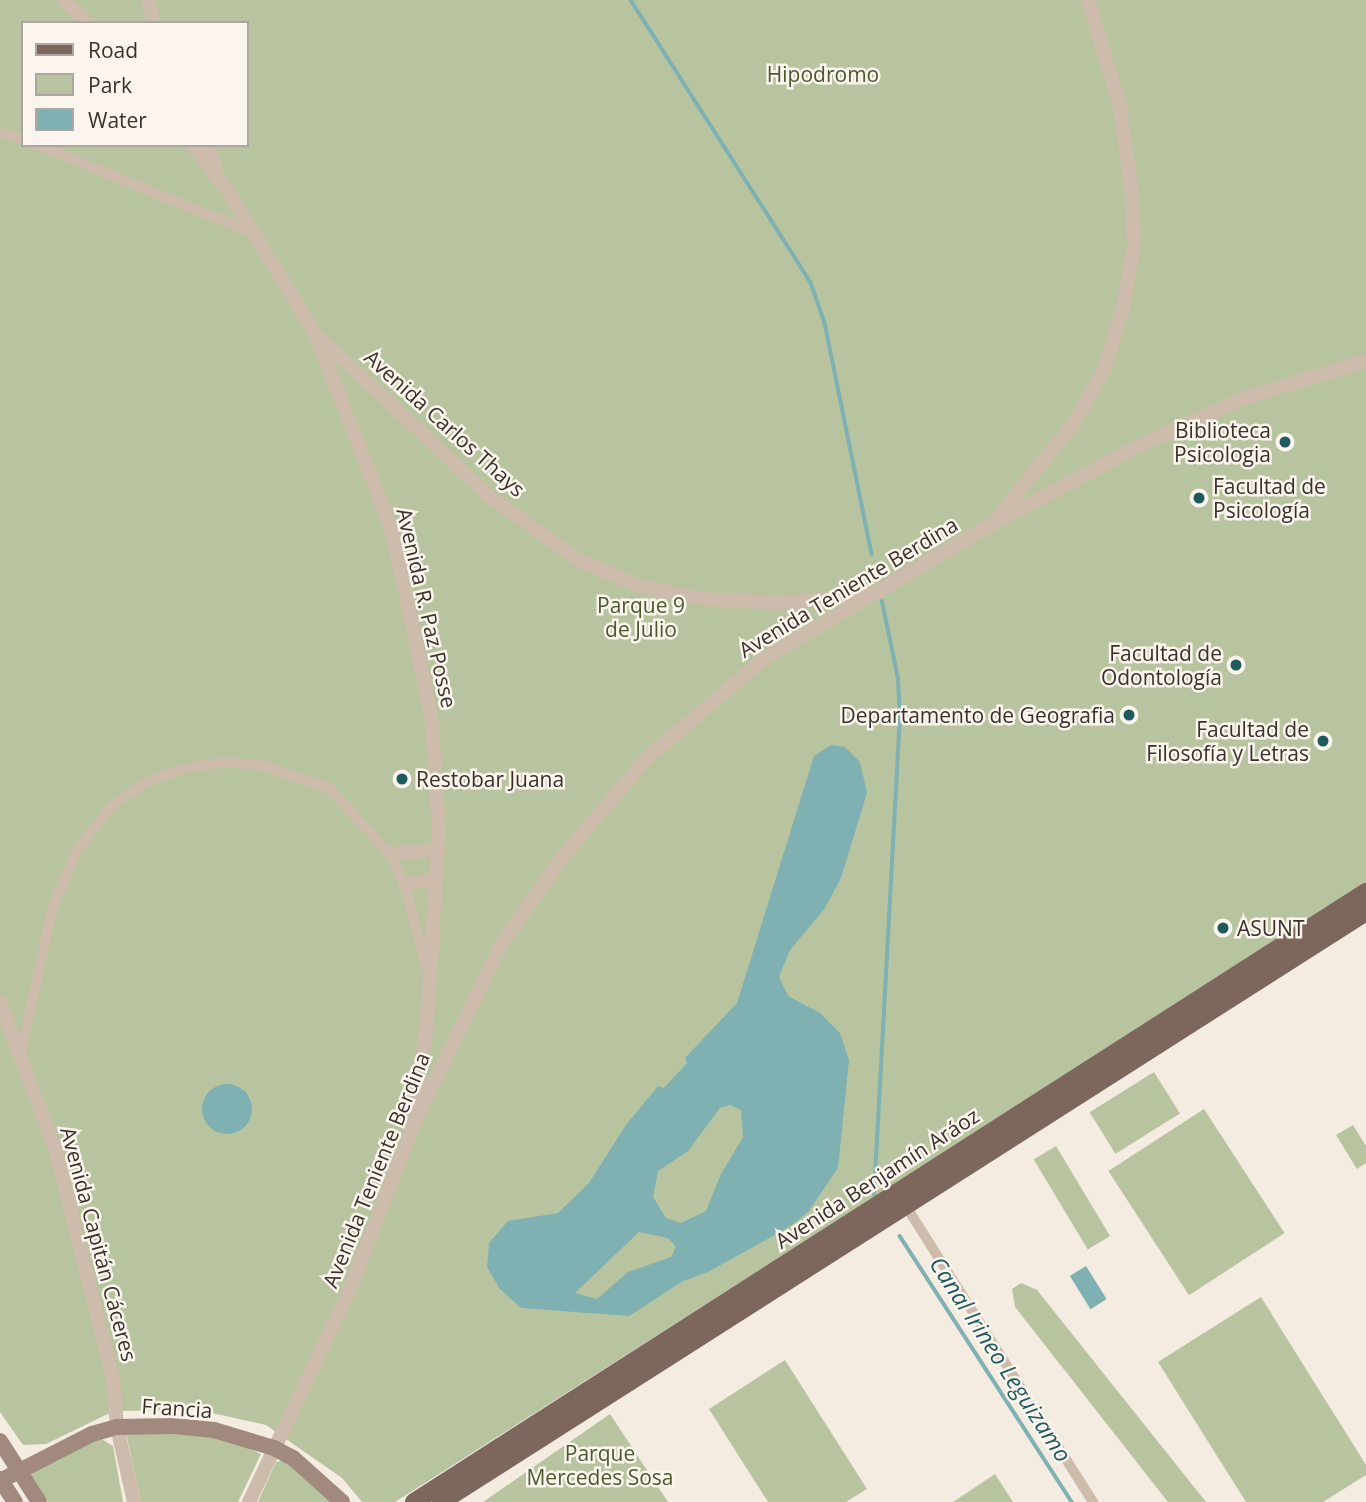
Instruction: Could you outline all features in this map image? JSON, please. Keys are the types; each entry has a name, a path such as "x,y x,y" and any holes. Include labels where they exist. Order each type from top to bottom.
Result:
{"main road":[{"name":"Avenida Benjamín Aráoz","path":"414,1502 622,1372 897,1191 1366,892"},
{"name":"Avenida Benjamín Aráoz","path":"441,1502 1366,912"},
{"name":"Francia","path":"0,1480 66,1444 117,1427 188,1427 274,1448 293,1458 342,1502"},
{"path":"0,1441 39,1502"},
{"path":"0,1480 15,1502"}],"street":[{"path":"64,0 86,21"},
{"path":"148,0 153,21"},
{"path":"992,524 1074,423 1104,368 1123,308 1133,245 1132,197 1119,106 1088,0"},
{"path":"0,132 21,138"},
{"path":"43,147 256,234"},
{"name":"Avenida R. Paz Posse","path":"194,147 256,234 315,332 373,479 404,581 432,721 438,850 430,985 412,1128"},
{"path":"207,147 229,193"},
{"name":"Avenida Carlos Thays","path":"315,332 490,497 577,559 614,576 702,599 789,603 873,592"},
{"name":"Avenida Teniente Berdina","path":"249,1502 350,1289 412,1128 501,944 565,855 632,775 712,699 764,659 873,592 992,524 1131,450 1242,398 1366,362"},
{"path":"20,1056 51,910 77,850 112,806 145,783 182,769 222,762 261,765 297,774 329,788 390,854 405,885 430,985"},
{"path":"390,854 438,850"},
{"path":"405,885 436,879"},
{"name":"Avenida Capitán Cáceres","path":"0,1003 55,1148 113,1379 117,1427 134,1502"},
{"path":"897,1191 1093,1502"}],"green space":[{"name":"Parque 9 de Julio","path":"0,0 1366,0 1366,884 395,1502 362,1502 342,1478 266,1425 198,1410 114,1411 46,1444 23,1445 0,1412"},
{"path":"1154,1072 1180,1114 1116,1154 1090,1112"},
{"path":"1204,1109 1285,1233 1189,1295 1108,1171"},
{"path":"1353,1125 1366,1146 1366,1163 1357,1169 1336,1135"},
{"path":"1056,1146 1110,1236 1088,1249 1034,1159"},
{"path":"1021,1283 1037,1290 1206,1502 1168,1502 1015,1307 1012,1289"},
{"path":"1261,1297 1366,1465 1366,1475 1323,1502 1246,1502 1158,1362"},
{"path":"785,1360 867,1489 846,1502 768,1502 709,1409"},
{"name":"Parque Mercedes Sosa","path":"610,1414 668,1502 483,1502"},
{"path":"126,1433 200,1434 233,1441 261,1454 238,1502 141,1502"},
{"path":"100,1438 113,1446 123,1502 48,1502 29,1473"},
{"path":"284,1460 334,1502 258,1502 276,1462"},
{"path":"995,1474 1013,1502 953,1502"}],"water":[{"path":"831,745 845,747 860,762 867,793 841,878 825,908 790,950 779,977 788,996 820,1013 840,1033 849,1060 838,1168 808,1212 789,1227 708,1272 683,1281 629,1316 521,1308 500,1289 487,1267 489,1243 508,1221 558,1213 589,1183 626,1125 658,1086 664,1088 687,1063 685,1058 737,1003 814,756","holes":["730,1105 741,1110 743,1137 721,1174 706,1211 681,1223 666,1218 653,1197 658,1171 688,1151 720,1108","639,1232 668,1238 676,1247 671,1257 628,1272 597,1299 575,1293"]},
{"path":"227,1084 245,1091 252,1109 245,1127 227,1134 209,1127 202,1109 209,1091"},
{"path":"1086,1266 1107,1299 1091,1309 1070,1276"}],"waterway":[{"path":"631,0 811,283 825,323 872,554"},
{"path":"874,1195 900,719 898,679 882,602"},
{"name":"Canal Irineo Leguizamo","path":"900,1236 1072,1502"}],"place":[{"name":"Biblioteca Psicologia","path":"1285,442"},
{"name":"Facultad de Psicología","path":"1199,498"},
{"name":"Facultad de Odontología","path":"1236,665"},
{"name":"Departamento de Geografia","path":"1129,715"},
{"name":"Facultad de Filosofía y Letras","path":"1323,741"},
{"name":"Restobar Juana","path":"402,779"},
{"name":"ASUNT","path":"1223,928"}],"park label":[{"name":"Hipodromo","path":"823,74"}]}
